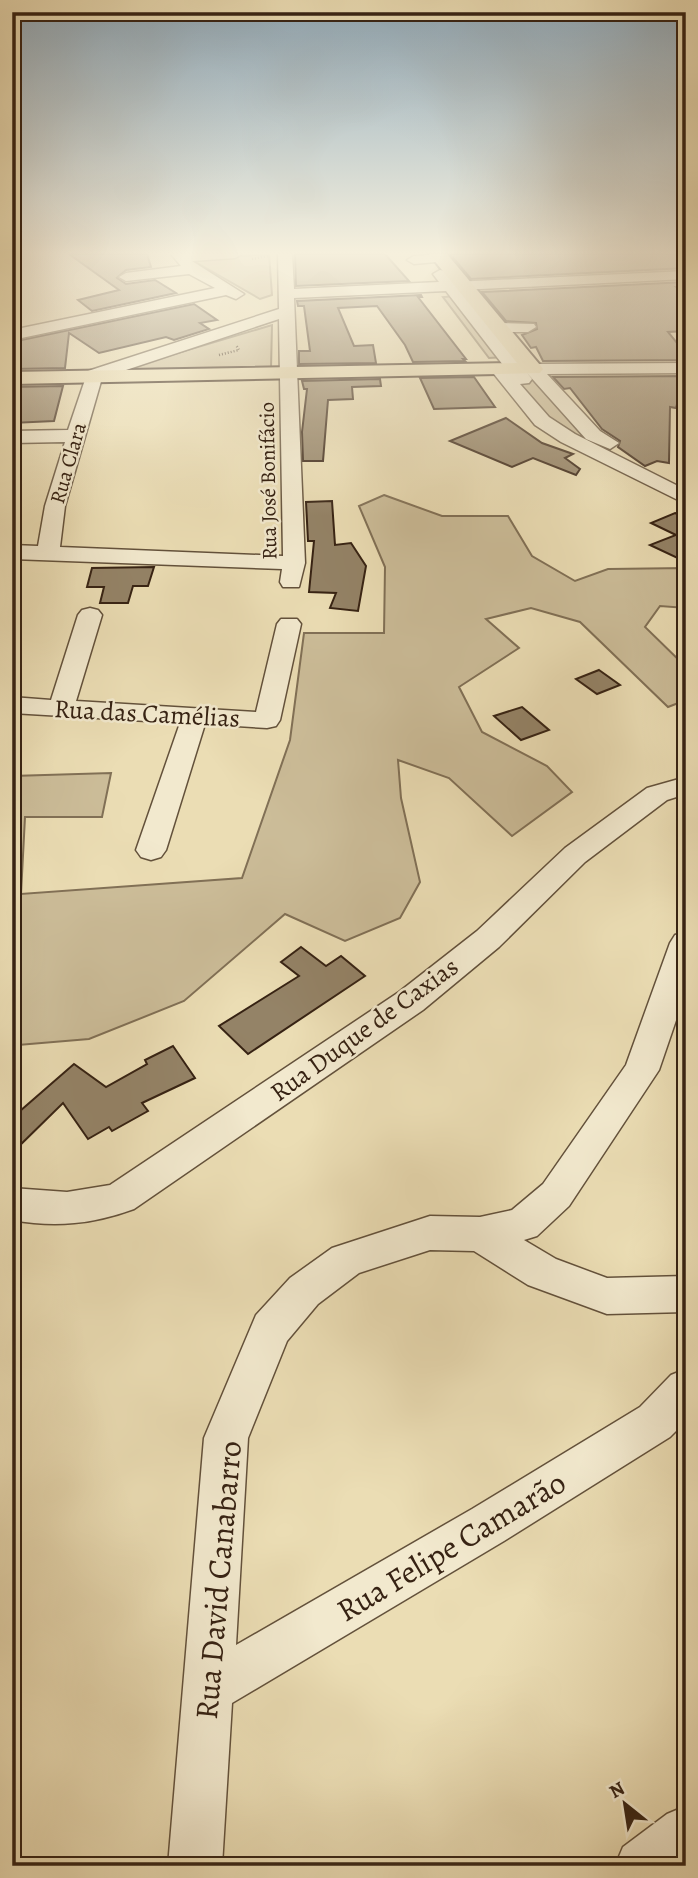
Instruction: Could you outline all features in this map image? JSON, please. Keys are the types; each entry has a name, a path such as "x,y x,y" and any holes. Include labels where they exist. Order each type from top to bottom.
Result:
{"main road":[{"path":"493,342 510,363"},
{"path":"503,342 510,363"},
{"path":"12,378 288,372 510,363"}],"street":[{"path":"94,375 183,342"},
{"name":"Rua José Bonifácio","path":"48,553 293,572 287,342"},
{"path":"510,363 686,368"},
{"path":"510,363 542,421 579,436 684,490"},
{"path":"510,363 579,436"},
{"name":"Rua Clara","path":"48,553 55,506 94,375"},
{"path":"12,437 74,436"},
{"path":"12,552 48,553"},
{"path":"61,708 90,615"},
{"name":"Rua das Camélias","path":"12,705 267,720 289,624"},
{"path":"151,850 195,716"},
{"name":"Rua Duque de Caxias","path":"12,1204 45,1210 86,1209 121,1198 411,1001 488,939 575,855 657,794 686,785"},
{"name":"Rua David Canabarro","path":"195,1866 226,1438 271,1329 304,1291 346,1260 430,1233 480,1234 523,1224 556,1195 642,1070 686,943"},
{"path":"480,1234 542,1272 607,1296 686,1294"},
{"name":"Rua Felipe Camarão","path":"207,1690 488,1525 655,1422 686,1390"},
{"path":"642,1866 686,1833"}],"shaded area":[{"path":"216,342 272,342 271,369 117,371"},
{"path":"477,342 497,342 505,357 489,358"},
{"path":"499,369 533,369 593,435 568,438"},
{"path":"384,495 442,516 508,516 532,556 575,581 608,569 686,568 686,608 660,606 645,627 686,667 686,700 668,707 580,622 531,608 486,619 519,648 459,687 482,732 547,766 572,792 512,836 449,778 398,760 401,798 420,882 400,918 345,941 285,914 184,1001 89,1039 18,1045 12,1042 12,776 111,773 102,817 25,817 21,894 242,878 290,740 304,633 384,633 385,567 359,506"}],"building":[{"path":"12,342 68,342 65,368 12,369"},
{"path":"82,342 147,342 99,353"},
{"path":"309,342 352,342 354,346 373,345 376,363 299,364 299,351 310,351"},
{"path":"403,342 453,342 466,359 413,362"},
{"path":"527,342 676,342 686,354 686,360 543,361 536,347 531,348"},
{"path":"686,376 686,384 682,385 676,408 670,407 669,463 657,461 645,466 618,447 620,441 602,429 570,388 564,389 553,377"},
{"path":"474,377 495,407 434,409 420,378"},
{"path":"380,379 381,386 352,387 353,399 328,400 323,461 303,461 302,432 307,389 304,389 302,381"},
{"path":"63,386 54,421 12,423 12,387"},
{"path":"506,418 542,443 573,454 565,458 580,469 576,475 533,458 512,467 450,441"},
{"path":"332,501 335,545 351,543 366,566 358,611 330,608 336,593 309,592 314,541 308,541 306,502"},
{"path":"675,513 686,518 686,562 650,545 676,535 651,523"},
{"path":"154,567 148,586 133,586 128,603 100,603 104,587 87,587 92,568"},
{"path":"599,670 620,685 597,694 576,679"},
{"path":"522,707 549,730 521,740 494,716"},
{"path":"301,947 326,966 341,956 365,976 248,1054 219,1026 299,976 281,962"},
{"path":"173,1046 195,1078 142,1103 148,1111 112,1131 109,1127 88,1139 63,1103 12,1153 12,1118 74,1064 106,1087 147,1064 145,1060"}]}
